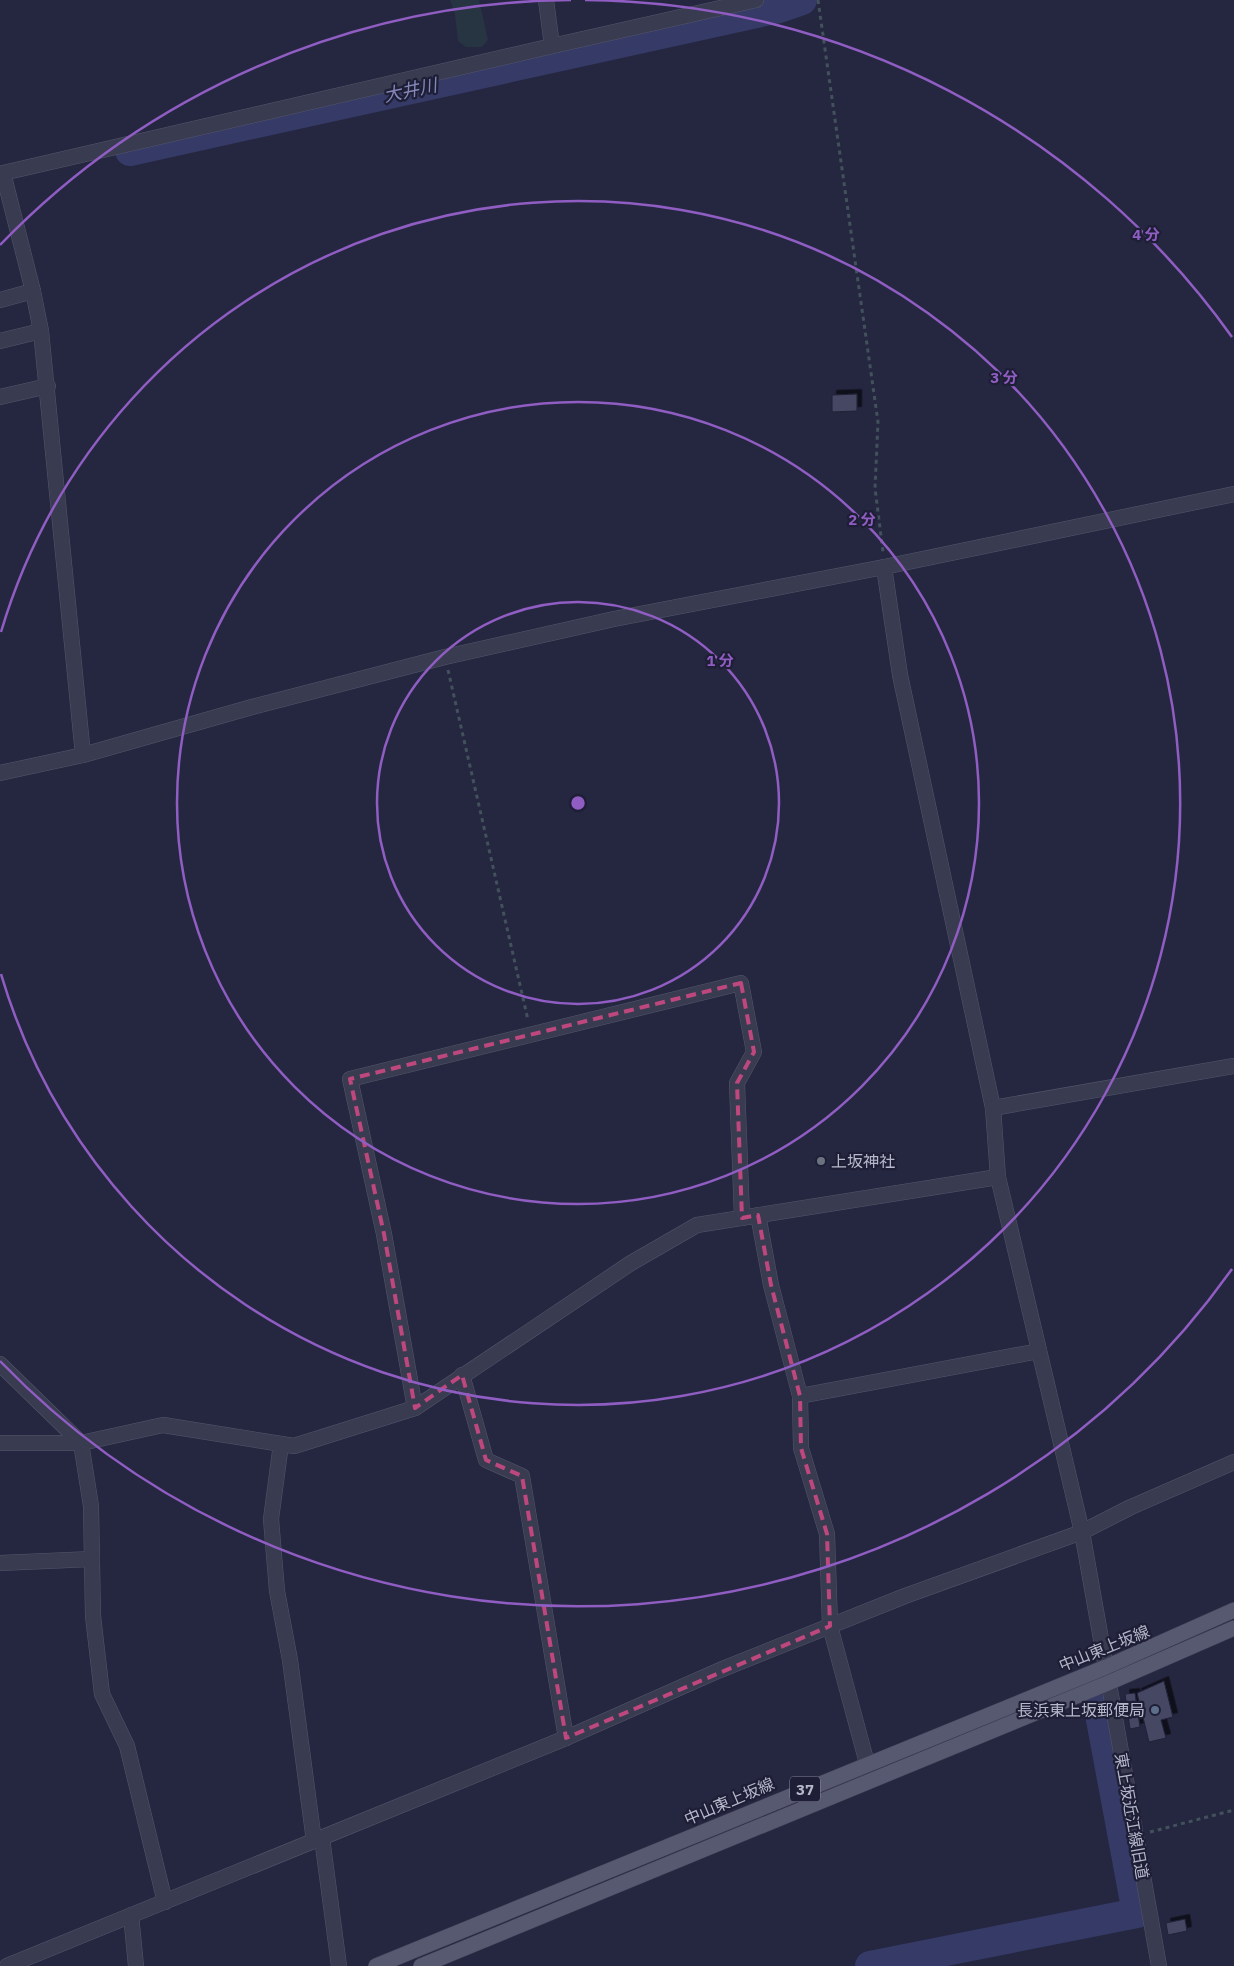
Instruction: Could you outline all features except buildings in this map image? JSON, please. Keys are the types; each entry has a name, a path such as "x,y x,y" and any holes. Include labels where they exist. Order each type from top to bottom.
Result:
{"main road":[{"name":"中山東上坂線","path":"376,1966 867,1763 1106,1667 1234,1610"},
{"name":"中山東上坂線","path":"421,1966 1108,1683 1234,1628"}],"street":[{"path":"546,0 552,46"},
{"path":"84,755 48,386 41,332 33,291 1,174 756,0"},
{"path":"0,300 33,291"},
{"path":"0,341 41,332"},
{"path":"0,396 48,386"},
{"path":"0,773 84,755 252,707 445,657 614,619 884,567 1234,494"},
{"name":"東上坂近江線旧道","path":"884,567 900,675 993,1108 998,1177 1082,1532 1159,1966"},
{"path":"415,1408 384,1234 350,1079 741,983 754,1052 737,1083 742,1218"},
{"path":"993,1108 1234,1066"},
{"path":"0,1443 81,1443 162,1425 294,1446 415,1408 631,1263 697,1225 998,1177"},
{"path":"758,1216 770,1285 800,1396 801,1448 828,1534 830,1626 872,1780"},
{"path":"800,1396 1039,1351"},
{"path":"0,1364 81,1443 91,1506 93,1616 102,1694 127,1746 165,1902"},
{"path":"462,1375 486,1460 522,1476 566,1738"},
{"path":"280,1444 272,1528 277,1591 290,1660 339,1966"},
{"path":"7,1966 34,1961 131,1915 566,1738 720,1670 905,1596 1082,1532 1131,1507 1234,1462"},
{"path":"0,1563 92,1559"},
{"path":"131,1915 136,1966"}],"path":[{"path":"818,0 878,422 875,488 884,567"},
{"path":"445,657 532,1034"},
{"path":"1136,1836 1234,1810"}],"highlighted area":[{"path":"741,983 754,1052 737,1083 742,1218 758,1215 771,1285 800,1396 801,1448 827,1534 830,1626 566,1738 522,1476 486,1460 462,1375 415,1408 384,1234 350,1079"}],"shaded area":[{"path":"450,0 479,0 488,40 482,47 466,47 458,41 455,14"}],"waterway":[{"name":"大井川","path":"130,151 779,8 802,0"},
{"path":"870,1966 1137,1913 1099,1709"}],"place":[{"name":"上坂神社","path":"821,1161"},
{"name":"長浜東上坂郵便局","path":"1155,1710"}]}
